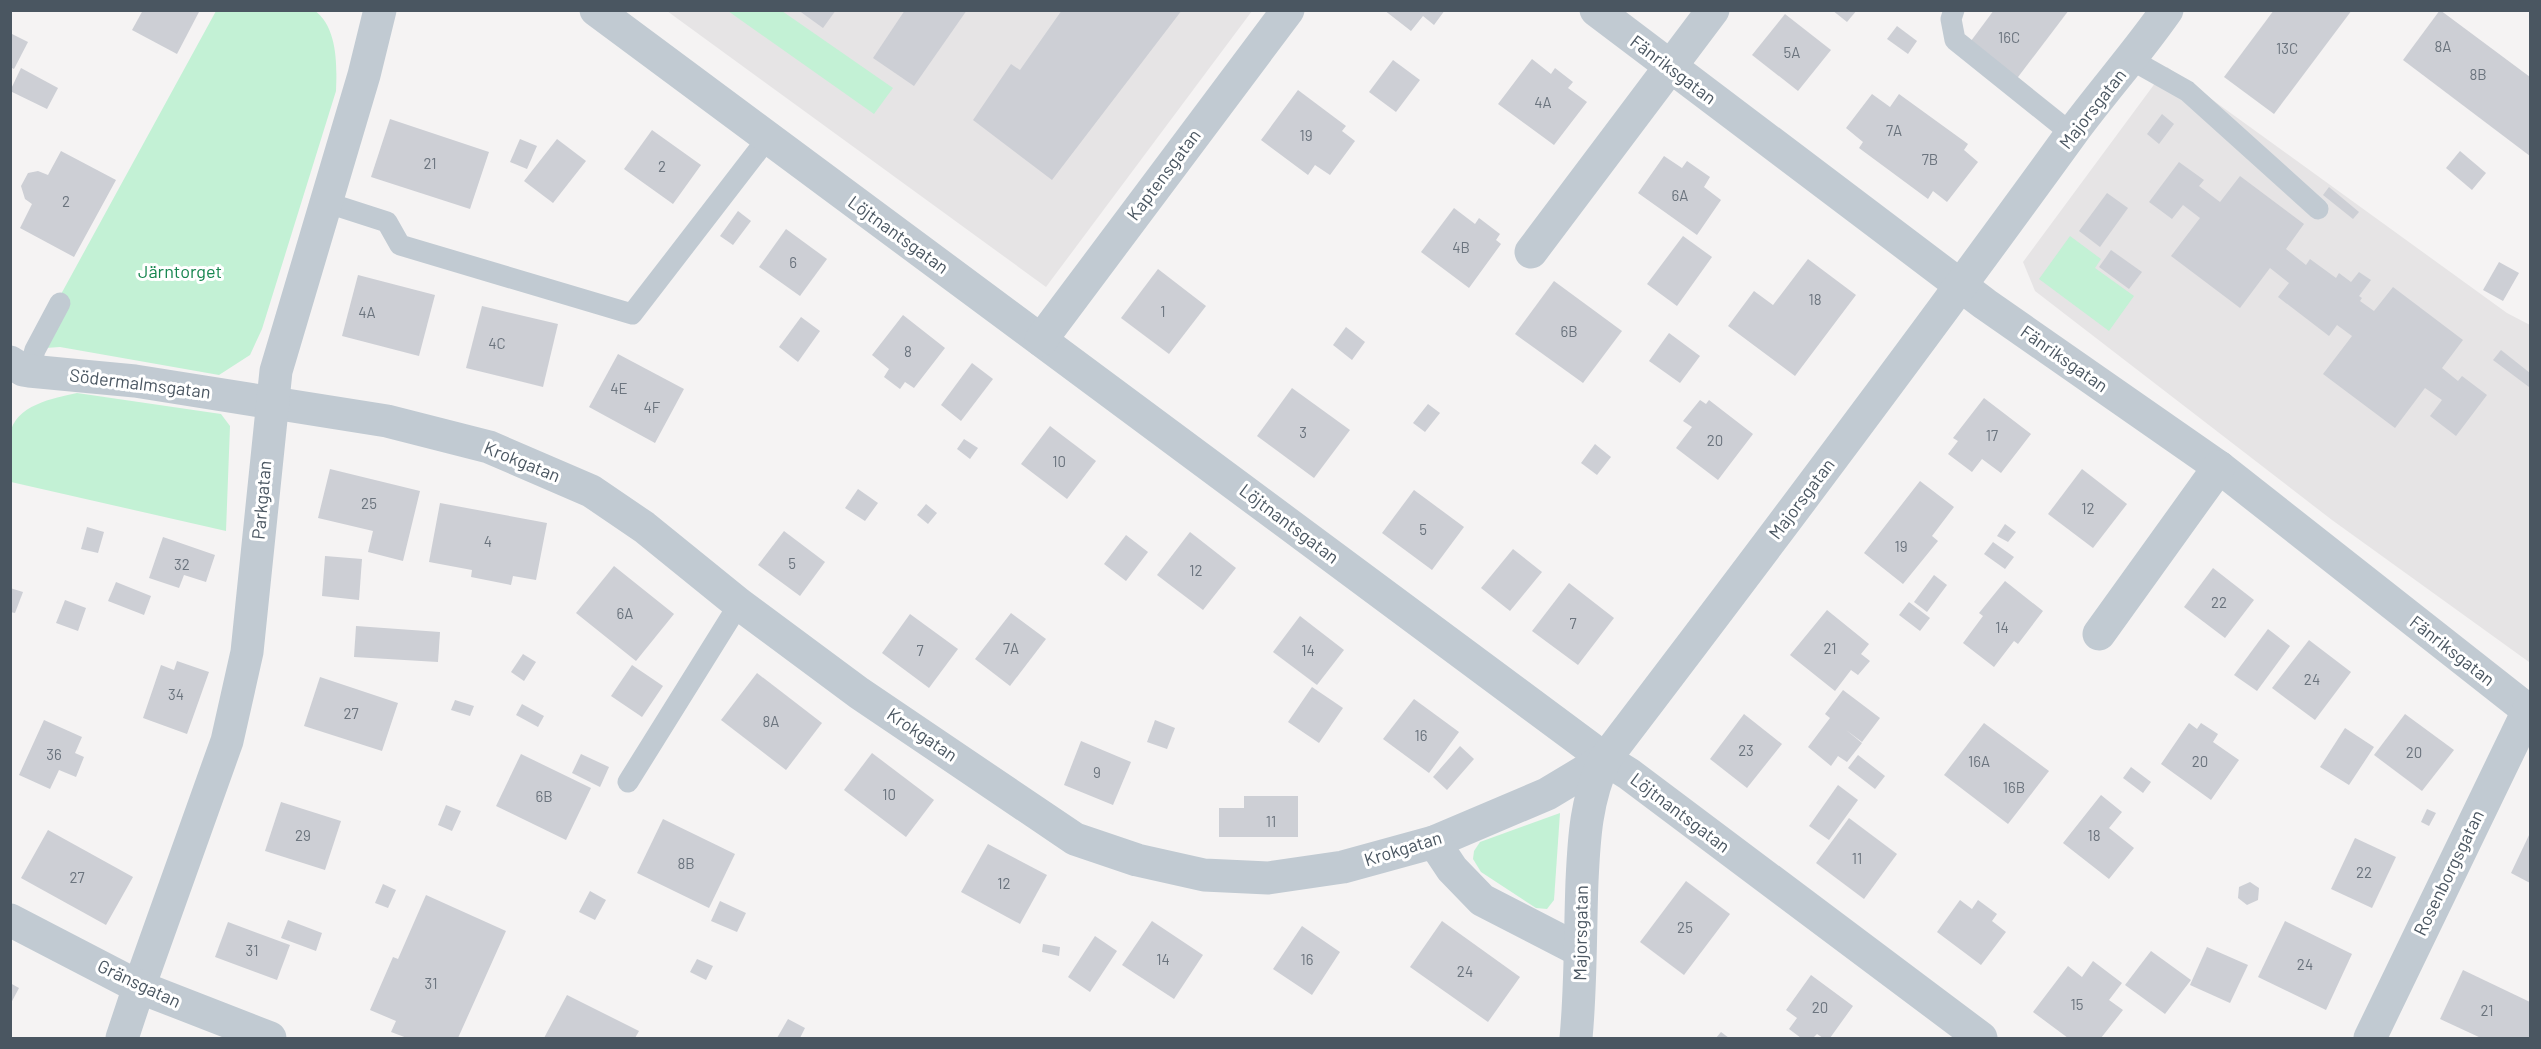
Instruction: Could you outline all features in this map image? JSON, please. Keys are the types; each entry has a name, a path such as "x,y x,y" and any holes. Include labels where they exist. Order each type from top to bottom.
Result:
{"street":[{"name":"Parkgatan","path":"123,1038 227,741 247,652 272,401 282,347 364,75 380,10"},
{"name":"Löjtnantsgatan","path":"596,10 1605,759 1667,802 1981,1038"},
{"name":"Kaptensgatan","path":"1041,340 1288,10"},
{"name":"Fänriksgatan","path":"1596,10 1962,287 2219,467 2526,725"},
{"path":"1531,252 1713,10"},
{"name":"Majorsgatan","path":"1576,1038 1586,823 1594,783 1605,759 1962,287 2072,134 2132,60 2167,10"},
{"name":"Södermalmsgatan","path":"18,374 135,381 272,401"},
{"name":"Krokgatan","path":"272,401 387,421 489,447 591,491 644,528 740,604 859,693 1075,839 1137,860 1204,875 1268,878 1343,867 1434,842 1548,794 1605,759"},
{"path":"2099,634 2219,467"},
{"name":"Rosenborgsgatan","path":"2370,1038 2526,725"},
{"path":"1434,842 1452,868 1482,900 1579,950"},
{"name":"Gränsgatan","path":"10,920 139,987 270,1038"}],"lane":[{"path":"1954,10 1951,19 1955,40 2072,134"},
{"path":"2132,60 2187,91 2318,209"},
{"path":"325,202 387,222 400,245 632,314 767,139"},
{"path":"18,374 35,350 60,303"},
{"path":"628,782 740,604"}],"shaded area":[{"path":"667,11 1252,11 1046,287"},
{"path":"2167,67 2507,313 2530,325 2529,662 2332,520 2035,291 2023,262"}],"green space":[{"name":"Järntorget","path":"314,10 328,26 332,37 336,59 336,91 262,329 250,355 219,375 60,347 31,349 216,11"},
{"path":"728,11 782,11 893,88 874,114"},
{"path":"2070,236 2101,259 2095,268 2134,296 2109,331 2039,279"},
{"path":"77,393 221,414 230,426 226,531 11,482 10,435 19,416 36,405"},
{"path":"1560,813 1554,900 1547,909 1536,908 1481,872 1473,859 1474,851 1480,842"}],"building":[{"path":"143,10 200,10 177,54 132,30"},
{"path":"798,10 836,10 823,28"},
{"path":"905,10 967,10 914,86 873,58"},
{"path":"1062,10 1182,10 1052,180 973,120 1011,64 1020,70"},
{"path":"1384,10 1445,10 1434,25 1423,16 1411,31"},
{"path":"1832,10 1857,10 1847,22"},
{"path":"1994,10 2069,10 2015,81 1968,45"},
{"path":"2274,10 2352,10 2274,114 2224,77"},
{"path":"2440,10 2530,77 2530,156 2403,60"},
{"path":"1785,14 1831,50 1798,91 1752,55"},
{"path":"1897,26 1917,41 1908,54 1887,39"},
{"path":"10,33 28,42 14,69 10,67"},
{"path":"1532,59 1551,74 1555,68 1573,82 1568,88 1587,102 1554,145 1498,104"},
{"path":"1393,60 1420,80 1396,112 1369,92"},
{"path":"21,68 58,88 47,109 10,91"},
{"path":"1298,90 1346,126 1342,131 1355,141 1330,175 1315,165 1308,175 1261,140"},
{"path":"1872,94 1890,107 1899,94 1968,144 1964,150 1978,162 1947,202 1933,191 1928,199 1859,148 1863,142 1846,128"},
{"path":"2162,114 2174,124 2159,144 2147,134"},
{"path":"390,119 489,152 470,209 371,177"},
{"path":"652,130 701,165 673,204 624,169"},
{"path":"520,139 537,146 527,169 510,162"},
{"path":"557,139 586,161 553,203 524,181"},
{"path":"61,151 116,180 74,257 20,228 32,204 25,199 21,186 28,173 38,171 48,175"},
{"path":"2460,151 2486,173 2472,190 2446,168"},
{"path":"1664,156 1682,168 1687,161 1710,177 1704,187 1721,200 1697,235 1638,193"},
{"path":"2179,162 2204,180 2199,186 2220,202 2240,176 2304,224 2286,249 2306,265 2310,259 2336,278 2339,273 2351,282 2359,272 2371,280 2359,296 2362,298 2360,301 2374,311 2393,287 2463,340 2442,368 2458,381 2462,376 2487,395 2456,436 2430,416 2442,400 2425,388 2395,428 2323,374 2352,336 2337,325 2329,336 2278,297 2289,283 2270,268 2240,308 2171,256 2200,218 2183,205 2172,219 2149,202"},
{"path":"2329,187 2359,212 2353,219 2323,195"},
{"path":"2107,193 2128,208 2100,247 2079,231"},
{"path":"1454,208 1475,224 1479,218 1500,234 1496,240 1501,244 1469,288 1421,252"},
{"path":"738,211 751,221 733,245 720,236"},
{"path":"786,229 827,259 800,296 759,267"},
{"path":"1683,236 1712,257 1677,306 1647,284"},
{"path":"2111,250 2142,272 2129,289 2099,267"},
{"path":"1808,259 1856,295 1795,376 1728,326 1754,291 1773,305"},
{"path":"2499,262 2519,273 2503,301 2483,290"},
{"path":"1158,269 1206,306 1169,354 1121,318"},
{"path":"358,275 435,295 419,356 342,336"},
{"path":"1554,281 1622,331 1583,383 1515,334"},
{"path":"482,306 558,324 543,387 466,368"},
{"path":"903,315 945,348 914,388 905,382 900,389 884,377 889,369 872,355"},
{"path":"801,317 820,331 798,362 779,347"},
{"path":"1346,327 1365,342 1352,360 1333,345"},
{"path":"1669,333 1700,356 1680,383 1649,361"},
{"path":"2501,350 2530,373 2529,387 2493,360"},
{"path":"618,354 684,389 655,443 589,407"},
{"path":"972,363 993,379 961,421 941,405"},
{"path":"1292,388 1350,430 1314,478 1257,436"},
{"path":"1984,398 2031,434 2001,473 1982,459 1972,472 1948,454 1958,441 1953,438"},
{"path":"1700,400 1706,404 1709,400 1753,434 1718,480 1676,448 1692,427 1683,421"},
{"path":"1428,404 1440,413 1425,432 1413,423"},
{"path":"1050,426 1096,461 1067,499 1021,464"},
{"path":"964,439 978,448 970,459 957,449"},
{"path":"1595,444 1611,457 1597,475 1581,463"},
{"path":"330,469 420,491 403,561 368,552 373,531 318,518"},
{"path":"2082,469 2127,504 2093,548 2048,514"},
{"path":"1920,481 1954,507 1932,536 1938,541 1903,584 1864,553"},
{"path":"858,489 878,503 865,521 845,508"},
{"path":"1414,490 1464,527 1432,570 1382,533"},
{"path":"440,503 547,523 536,580 513,576 511,585 471,577 472,570 429,562"},
{"path":"926,504 937,513 928,524 917,515"},
{"path":"2005,524 2016,532 2008,542 1997,536"},
{"path":"87,527 104,532 98,553 81,549"},
{"path":"784,531 825,562 800,596 758,565"},
{"path":"1190,532 1236,568 1203,610 1157,575"},
{"path":"1126,535 1148,552 1126,581 1104,564"},
{"path":"163,537 215,555 206,582 184,575 179,588 149,578"},
{"path":"1993,542 2014,557 2005,569 1984,554"},
{"path":"1513,549 1542,572 1510,611 1481,588"},
{"path":"325,556 362,559 359,600 322,596"},
{"path":"614,566 674,614 636,661 576,613"},
{"path":"2213,568 2254,600 2225,638 2184,607"},
{"path":"1934,575 1947,585 1927,612 1914,602"},
{"path":"2005,581 2043,611 2018,644 2014,641 1994,667 1963,643 1983,616 1979,613"},
{"path":"116,582 151,596 144,615 108,601"},
{"path":"1569,583 1614,618 1578,665 1532,631"},
{"path":"10,588 23,592 15,613 10,612"},
{"path":"65,600 86,608 78,631 56,623"},
{"path":"1909,602 1930,618 1920,631 1899,615"},
{"path":"1827,610 1869,644 1861,654 1870,661 1858,675 1851,670 1835,691 1790,655"},
{"path":"1011,613 1046,639 1010,686 975,659"},
{"path":"910,614 958,649 929,688 882,653"},
{"path":"1300,616 1344,650 1317,685 1273,652"},
{"path":"356,626 440,632 438,662 354,657"},
{"path":"2268,629 2290,646 2257,691 2234,675"},
{"path":"2309,640 2351,672 2315,720 2272,688"},
{"path":"523,654 536,662 524,681 511,672"},
{"path":"177,661 209,672 187,734 143,718 161,665 174,670"},
{"path":"632,665 663,686 642,717 611,696"},
{"path":"757,673 822,723 786,770 721,720"},
{"path":"320,677 398,703 382,751 304,726"},
{"path":"1312,687 1343,708 1319,743 1288,722"},
{"path":"1843,690 1880,718 1862,742 1846,730 1862,743 1847,762 1838,756 1831,766 1808,747 1830,718 1825,714"},
{"path":"1414,699 1459,732 1429,773 1383,739"},
{"path":"455,700 474,706 470,716 451,710"},
{"path":"522,704 544,716 538,727 516,715"},
{"path":"1744,714 1782,744 1747,788 1710,759"},
{"path":"2405,714 2454,750 2422,791 2374,755"},
{"path":"44,720 82,737 75,753 84,757 76,777 59,770 50,789 19,775"},
{"path":"1155,720 1175,728 1167,749 1147,742"},
{"path":"1984,723 2049,771 2008,824 1944,775"},
{"path":"2189,723 2197,729 2201,723 2218,734 2213,742 2239,760 2211,800 2161,764"},
{"path":"2345,728 2374,747 2349,785 2320,767"},
{"path":"1081,741 1131,762 1113,805 1064,785"},
{"path":"1460,746 1474,759 1447,790 1433,777"},
{"path":"872,753 934,800 906,837 844,790"},
{"path":"521,754 591,788 566,840 496,806"},
{"path":"581,754 609,767 600,787 572,773"},
{"path":"1858,755 1885,776 1875,789 1848,768"},
{"path":"2131,767 2151,782 2143,793 2123,778"},
{"path":"1838,785 1858,800 1829,840 1809,826"},
{"path":"2101,795 2122,812 2109,828 2134,848 2109,879 2063,843"},
{"path":"1244,796 1298,796 1298,837 1219,837 1219,808 1244,808"},
{"path":"281,802 341,821 325,870 265,851"},
{"path":"446,805 461,811 452,831 438,825"},
{"path":"2427,809 2436,813 2429,826 2421,822"},
{"path":"1849,818 1897,854 1864,899 1816,863"},
{"path":"663,819 735,854 709,908 637,873"},
{"path":"48,830 133,877 106,925 21,878"},
{"path":"2530,833 2530,883 2511,873"},
{"path":"2355,838 2396,857 2372,908 2331,889"},
{"path":"988,844 1047,875 1020,924 961,892"},
{"path":"1686,881 1730,914 1684,975 1640,942"},
{"path":"2250,882 2259,888 2258,900 2247,905 2238,898 2239,887"},
{"path":"383,884 396,890 388,908 375,903"},
{"path":"590,891 606,900 595,920 579,912"},
{"path":"426,895 506,931 458,1038 407,1038 391,1032 396,1021 370,1010 393,957 398,959"},
{"path":"1960,900 1972,909 1978,900 1997,914 1992,921 2006,932 1981,965 1937,932"},
{"path":"720,901 746,913 737,932 711,921"},
{"path":"288,920 322,933 316,951 281,938"},
{"path":"1152,921 1203,955 1174,999 1122,965"},
{"path":"1442,921 1520,977 1488,1022 1410,967"},
{"path":"2285,921 2352,954 2326,1010 2258,977"},
{"path":"228,922 290,945 277,980 215,957"},
{"path":"1302,926 1340,952 1312,995 1273,969"},
{"path":"1095,936 1117,951 1090,992 1068,977"},
{"path":"1043,944 1060,947 1059,956 1042,952"},
{"path":"2207,947 2248,965 2230,1003 2190,985"},
{"path":"2151,951 2191,980 2165,1014 2125,985"},
{"path":"697,959 713,966 706,980 690,972"},
{"path":"2093,961 2122,983 2109,1000 2123,1010 2101,1038 2068,1038 2033,1012 2068,966 2082,977"},
{"path":"2463,970 2530,1002 2530,1038 2481,1038 2440,1019"},
{"path":"1811,975 1853,1006 1830,1038 1823,1038 1817,1034 1813,1038 1801,1038 1789,1029 1797,1018 1786,1010"},
{"path":"10,983 19,988 10,1005"},
{"path":"567,995 639,1031 635,1038 544,1038"},
{"path":"788,1019 805,1028 800,1038 777,1038"},
{"path":"1721,1032 1729,1038 1716,1038"}]}
